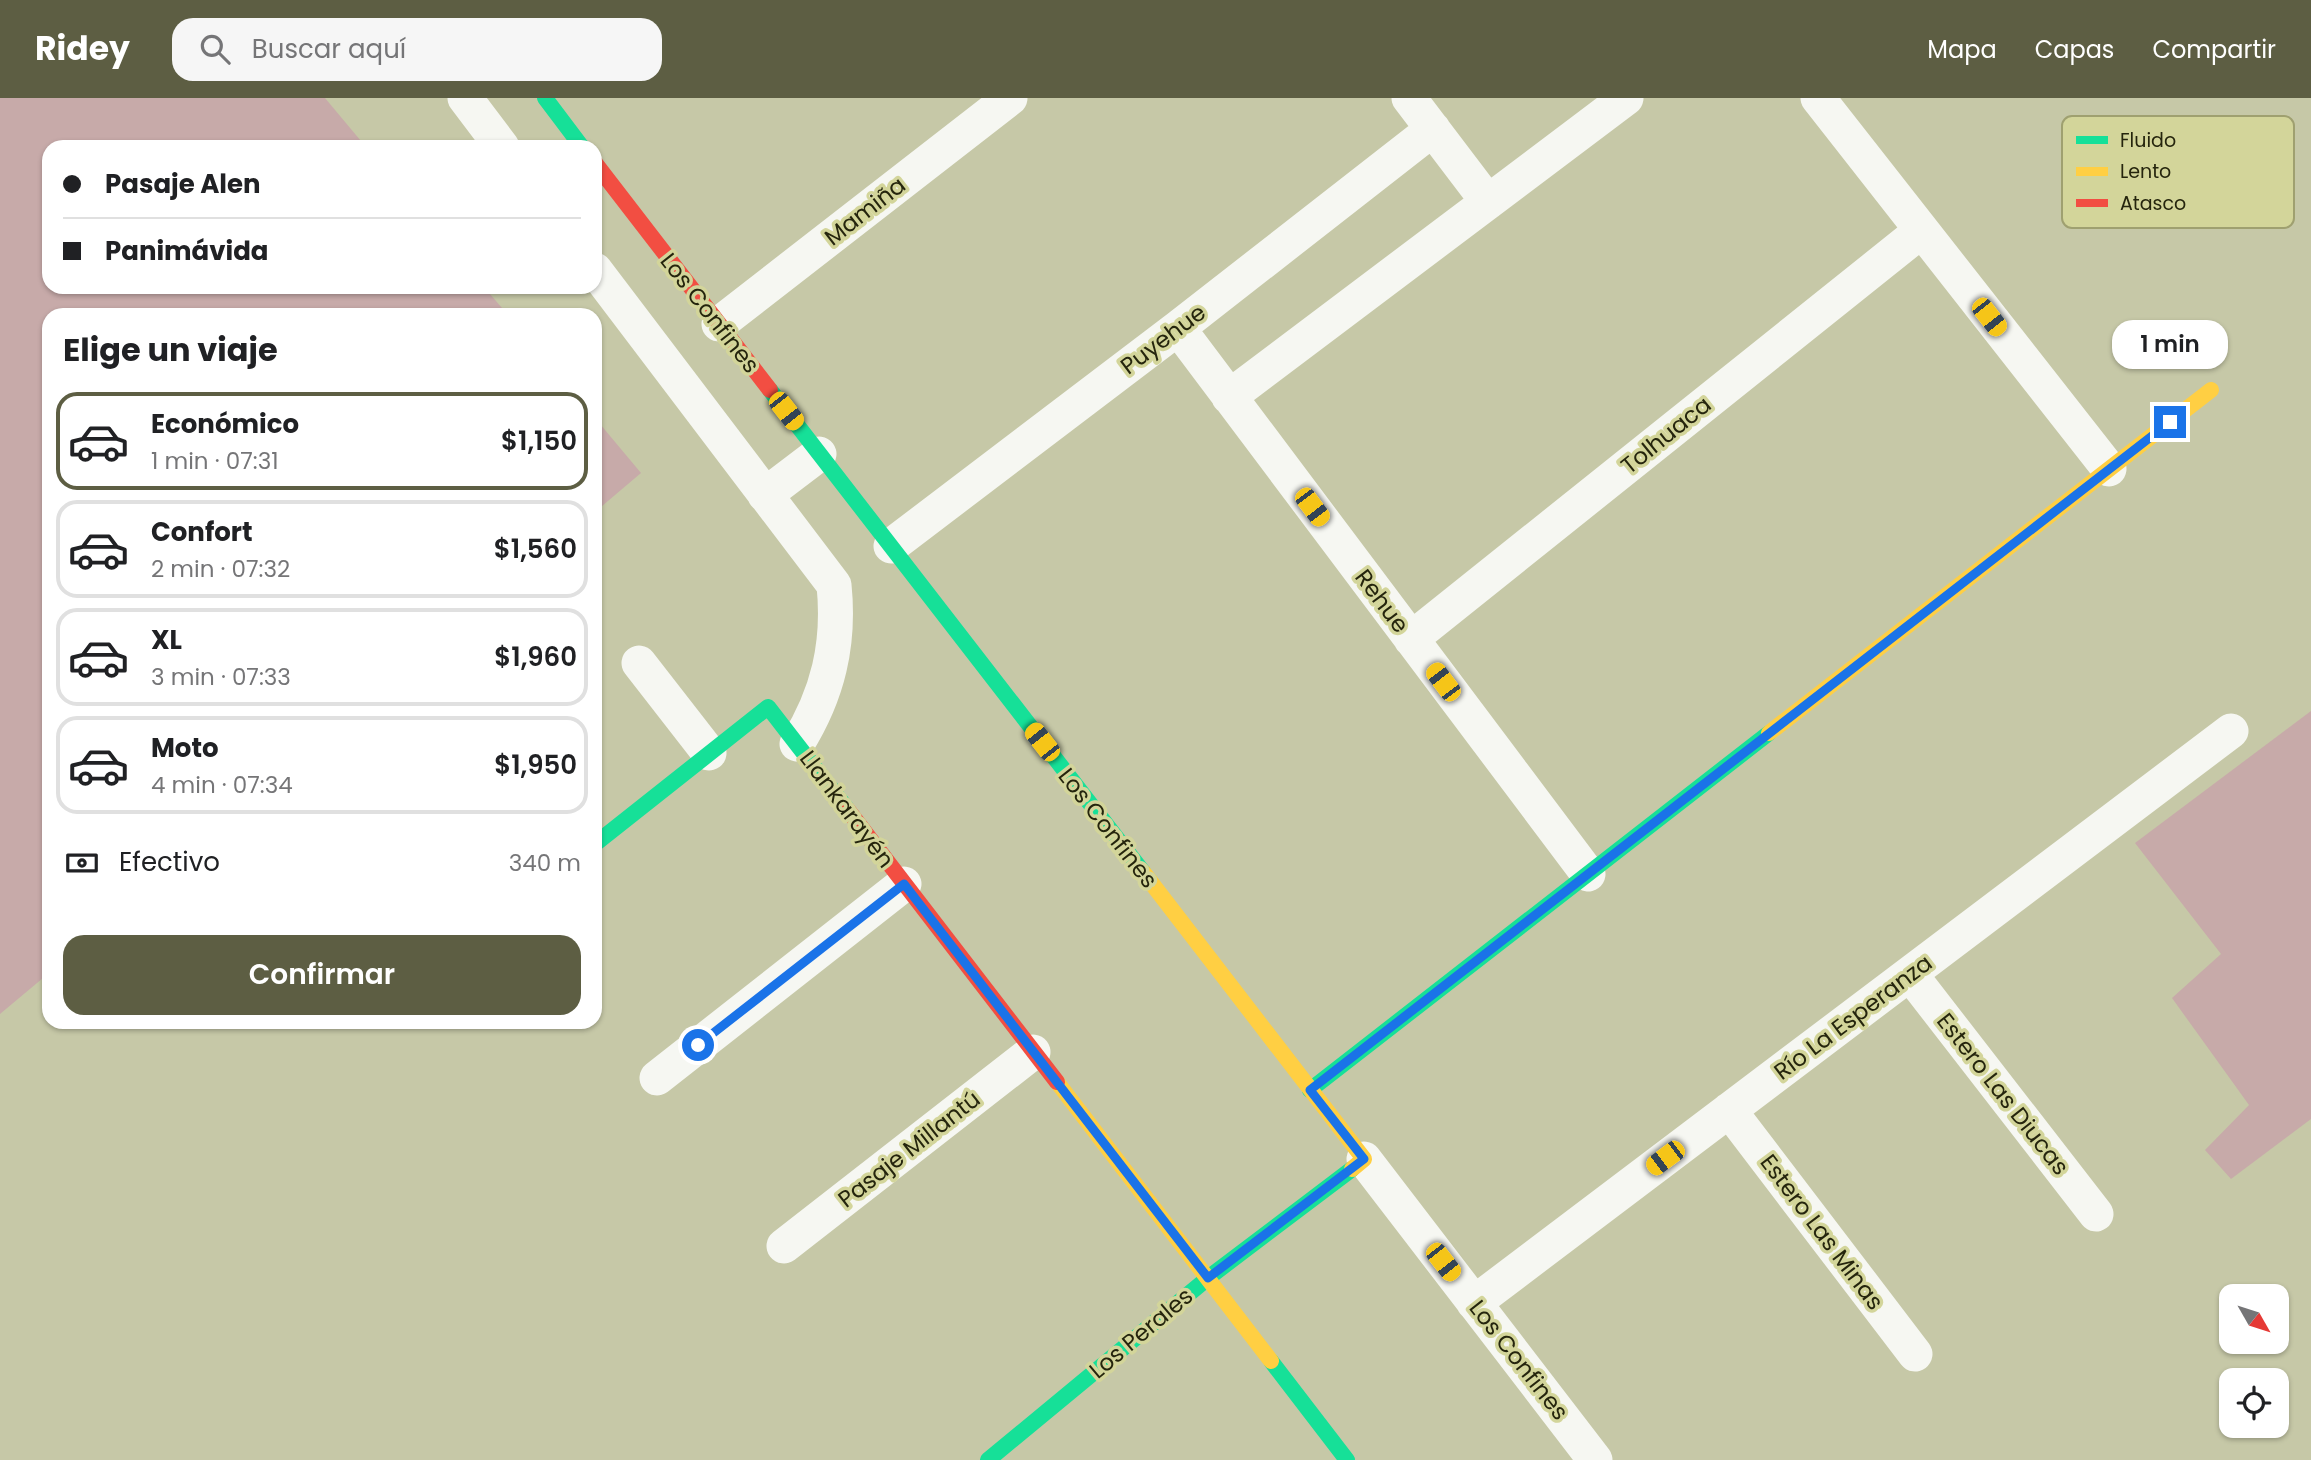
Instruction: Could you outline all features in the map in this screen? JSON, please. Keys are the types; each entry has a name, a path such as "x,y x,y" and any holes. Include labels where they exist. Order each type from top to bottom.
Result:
{"street":[{"path":"465,98 497,140"},
{"path":"545,98 577,140"},
{"name":"Mamiña","path":"719,324 1010,98"},
{"path":"1409,98 1488,202"},
{"path":"1229,397 1626,98"},
{"path":"1818,98 2109,469"},
{"name":"Puyehue","path":"891,546 1178,328 1433,129"},
{"name":"Los Confines","path":"602,172 1595,1460"},
{"name":"Tolhuaca","path":"1411,639 1921,231"},
{"path":"602,279 834,585 837,614 830,672 811,721 797,744"},
{"name":"Rehue","path":"1178,328 1588,874"},
{"path":"1310,1090 2211,390"},
{"path":"765,495 819,454"},
{"path":"602,839 709,753 639,663"},
{"name":"Llankarayén","path":"709,753 768,707 1208,1278"},
{"name":"Río La Esperanza","path":"1474,1303 2231,731"},
{"path":"657,1077 904,884"},
{"name":"Estero Las Diucas","path":"1910,974 2096,1214"},
{"name":"Pasaje Millantú","path":"784,1246 1033,1052"},
{"name":"Estero Las Minas","path":"1729,1110 1915,1354"},
{"name":"Los Perales","path":"988,1460 1208,1278 1364,1159"},
{"path":"1208,1278 1347,1460"}],"shaded area":[{"path":"0,98 325,98 360,140 42,140 42,294 490,294 502,308 42,308 42,979 0,1014"},
{"path":"602,426 641,473 602,506"},
{"path":"2311,711 2311,1119 2231,1179 2205,1150 2249,1105 2172,998 2221,954 2135,843"}],"traffic: fast":[{"path":"545,98 577,140"},
{"path":"770,390 1143,872"},
{"path":"602,838 768,707 847,809"},
{"path":"1310,1090 1769,733"},
{"path":"988,1460 1208,1278 1352,1169"},
{"path":"1271,1361 1347,1460"}],"traffic: slow":[{"path":"1769,733 2211,390"},
{"path":"1143,872 1364,1159 1352,1169"},
{"path":"1057,1082 1271,1361"}],"traffic: jam":[{"path":"602,172 770,390"},
{"path":"847,809 1057,1082"}],"route":[{"path":"698,1045 904,884 1208,1278 1364,1159 1310,1090 2170,422"}]}
